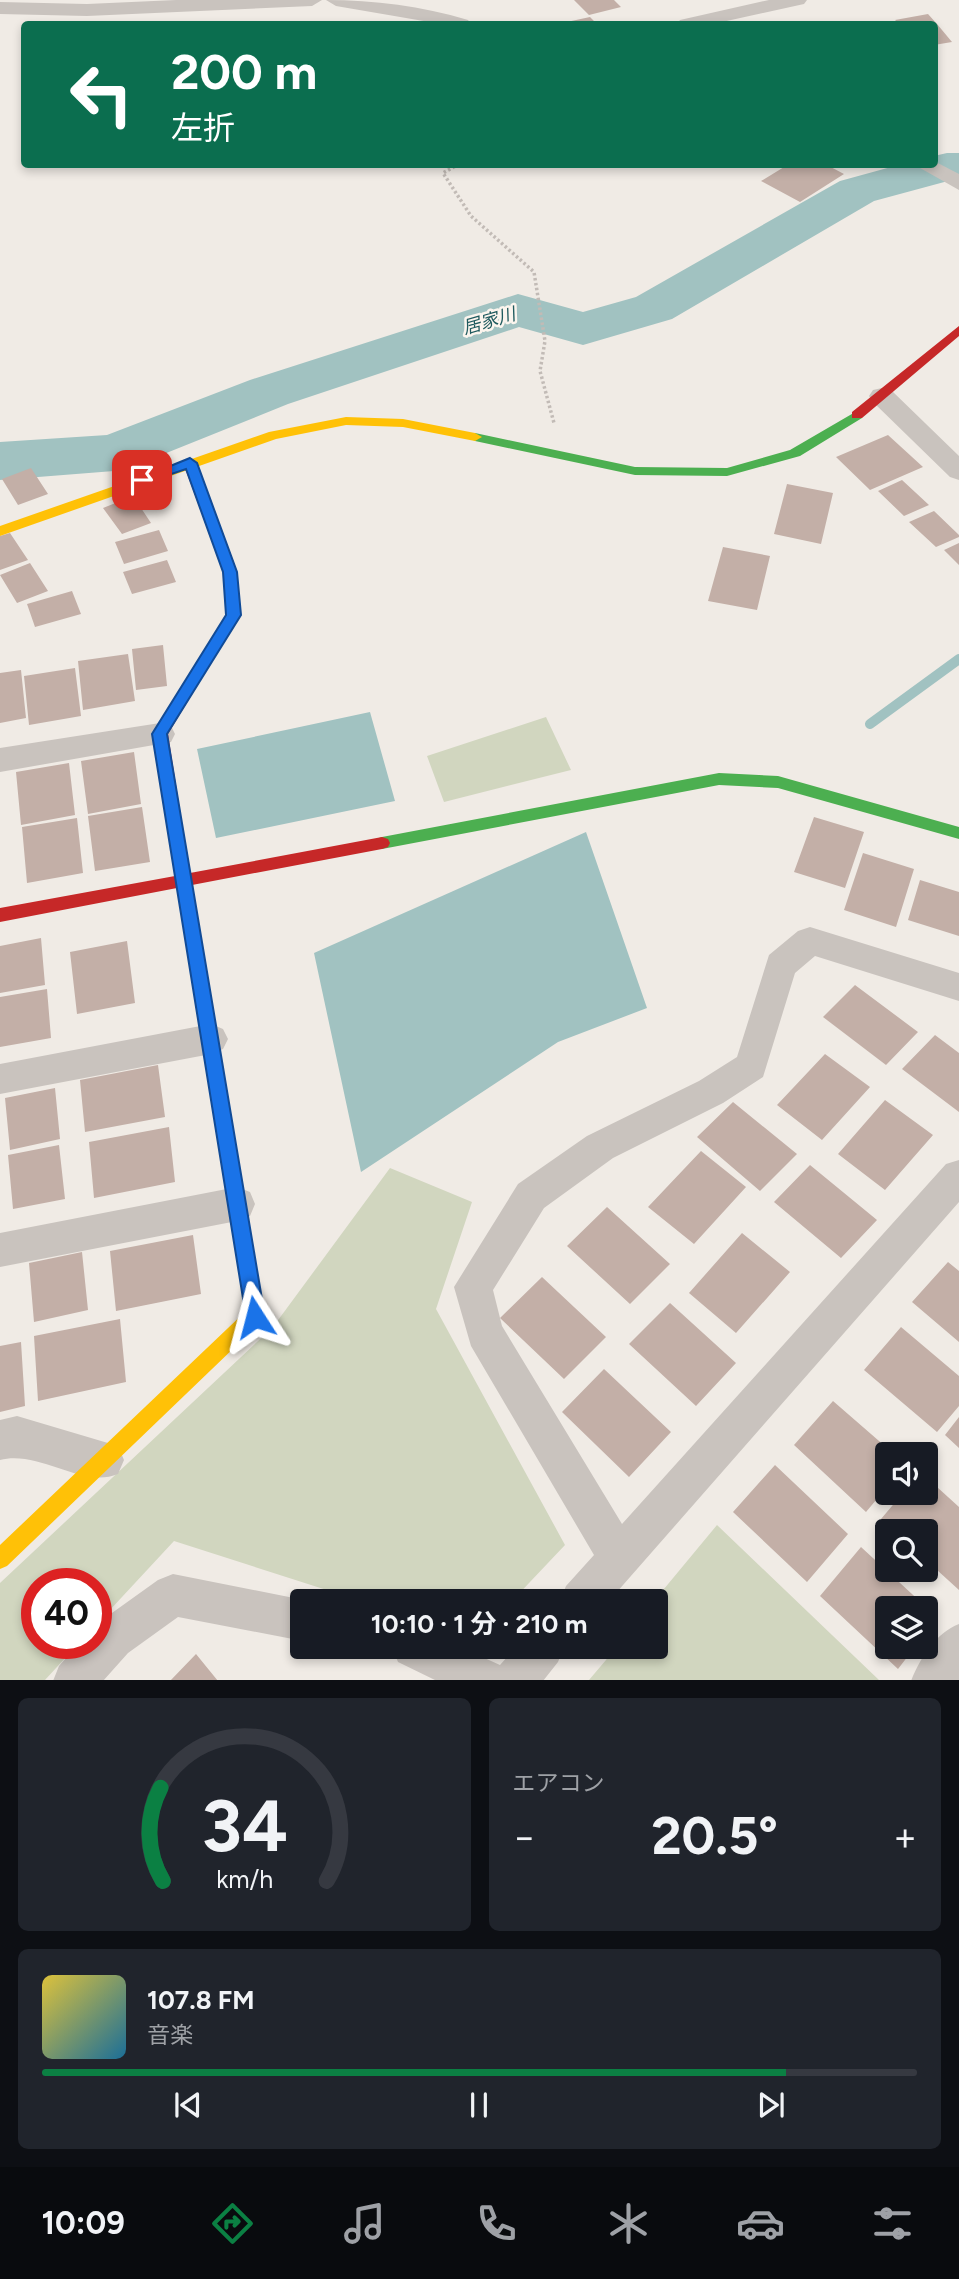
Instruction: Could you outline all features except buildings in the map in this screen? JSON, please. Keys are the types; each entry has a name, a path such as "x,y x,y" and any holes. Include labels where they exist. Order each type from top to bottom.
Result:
{"street":[{"path":"0,8 87,10 312,0"},
{"path":"336,0 451,21"},
{"path":"701,21 797,0"},
{"path":"932,168 954,180"},
{"path":"0,530 274,435 346,421 403,423 576,456 635,471 727,471 795,453 841,426 882,396 959,330"},
{"path":"882,396 959,471"},
{"path":"0,1559 255,1317 160,734 233,615 230,572 190,463"},
{"path":"0,760 160,734"},
{"path":"0,915 719,779 778,782 959,833"},
{"path":"618,1557 485,1333 473,1287 531,1196 600,1147 711,1092 751,1066 781,965 810,941 959,986"},
{"path":"0,1079 211,1039"},
{"path":"591,1589 959,1176"},
{"path":"0,1250 237,1204"},
{"path":"0,1440 17,1436 104,1460"},
{"path":"75,1680 113,1638 173,1595 290,1617"},
{"path":"933,1680 959,1645"},
{"path":"439,1659 484,1680"},
{"path":"516,1680 533,1659"}],"path":[{"path":"452,168 443,173 471,216 534,272 545,341 540,371 555,427 576,456"}],"green space":[{"path":"546,717 571,770 444,802 427,756"},
{"path":"390,1168 472,1202 436,1309 565,1545 523,1589 324,1589 174,1541 112,1608 112,1568 21,1568 21,1659 64,1659 45,1680 0,1680 0,1583 273,1327"},
{"path":"717,1525 879,1680 589,1680 607,1659 668,1659 668,1589 664,1589"}],"water":[{"path":"370,712 395,801 216,838 197,749"},
{"path":"586,832 647,1008 558,1042 361,1172 314,953"}],"waterway":[{"name":"居家川","path":"0,461 114,453 269,392 518,310 583,329 654,308 857,191 947,167 959,167"},
{"path":"870,724 959,659"}],"traffic: fast":[{"path":"475,437 635,471 727,472 795,453 857,415"},
{"path":"382,843 719,779 778,782 959,833"},
{"path":"191,926 255,1315"}],"traffic: slow":[{"path":"0,531 274,435 346,421 403,423 475,437"},
{"path":"0,1559 255,1315"}],"traffic: jam":[{"path":"857,415 959,330"},
{"path":"190,463 230,571 233,615 160,734 191,926"},
{"path":"0,915 382,843"}],"route":[{"path":"142,480 190,463 230,572 233,615 207,663 160,734 255,1317"}]}
